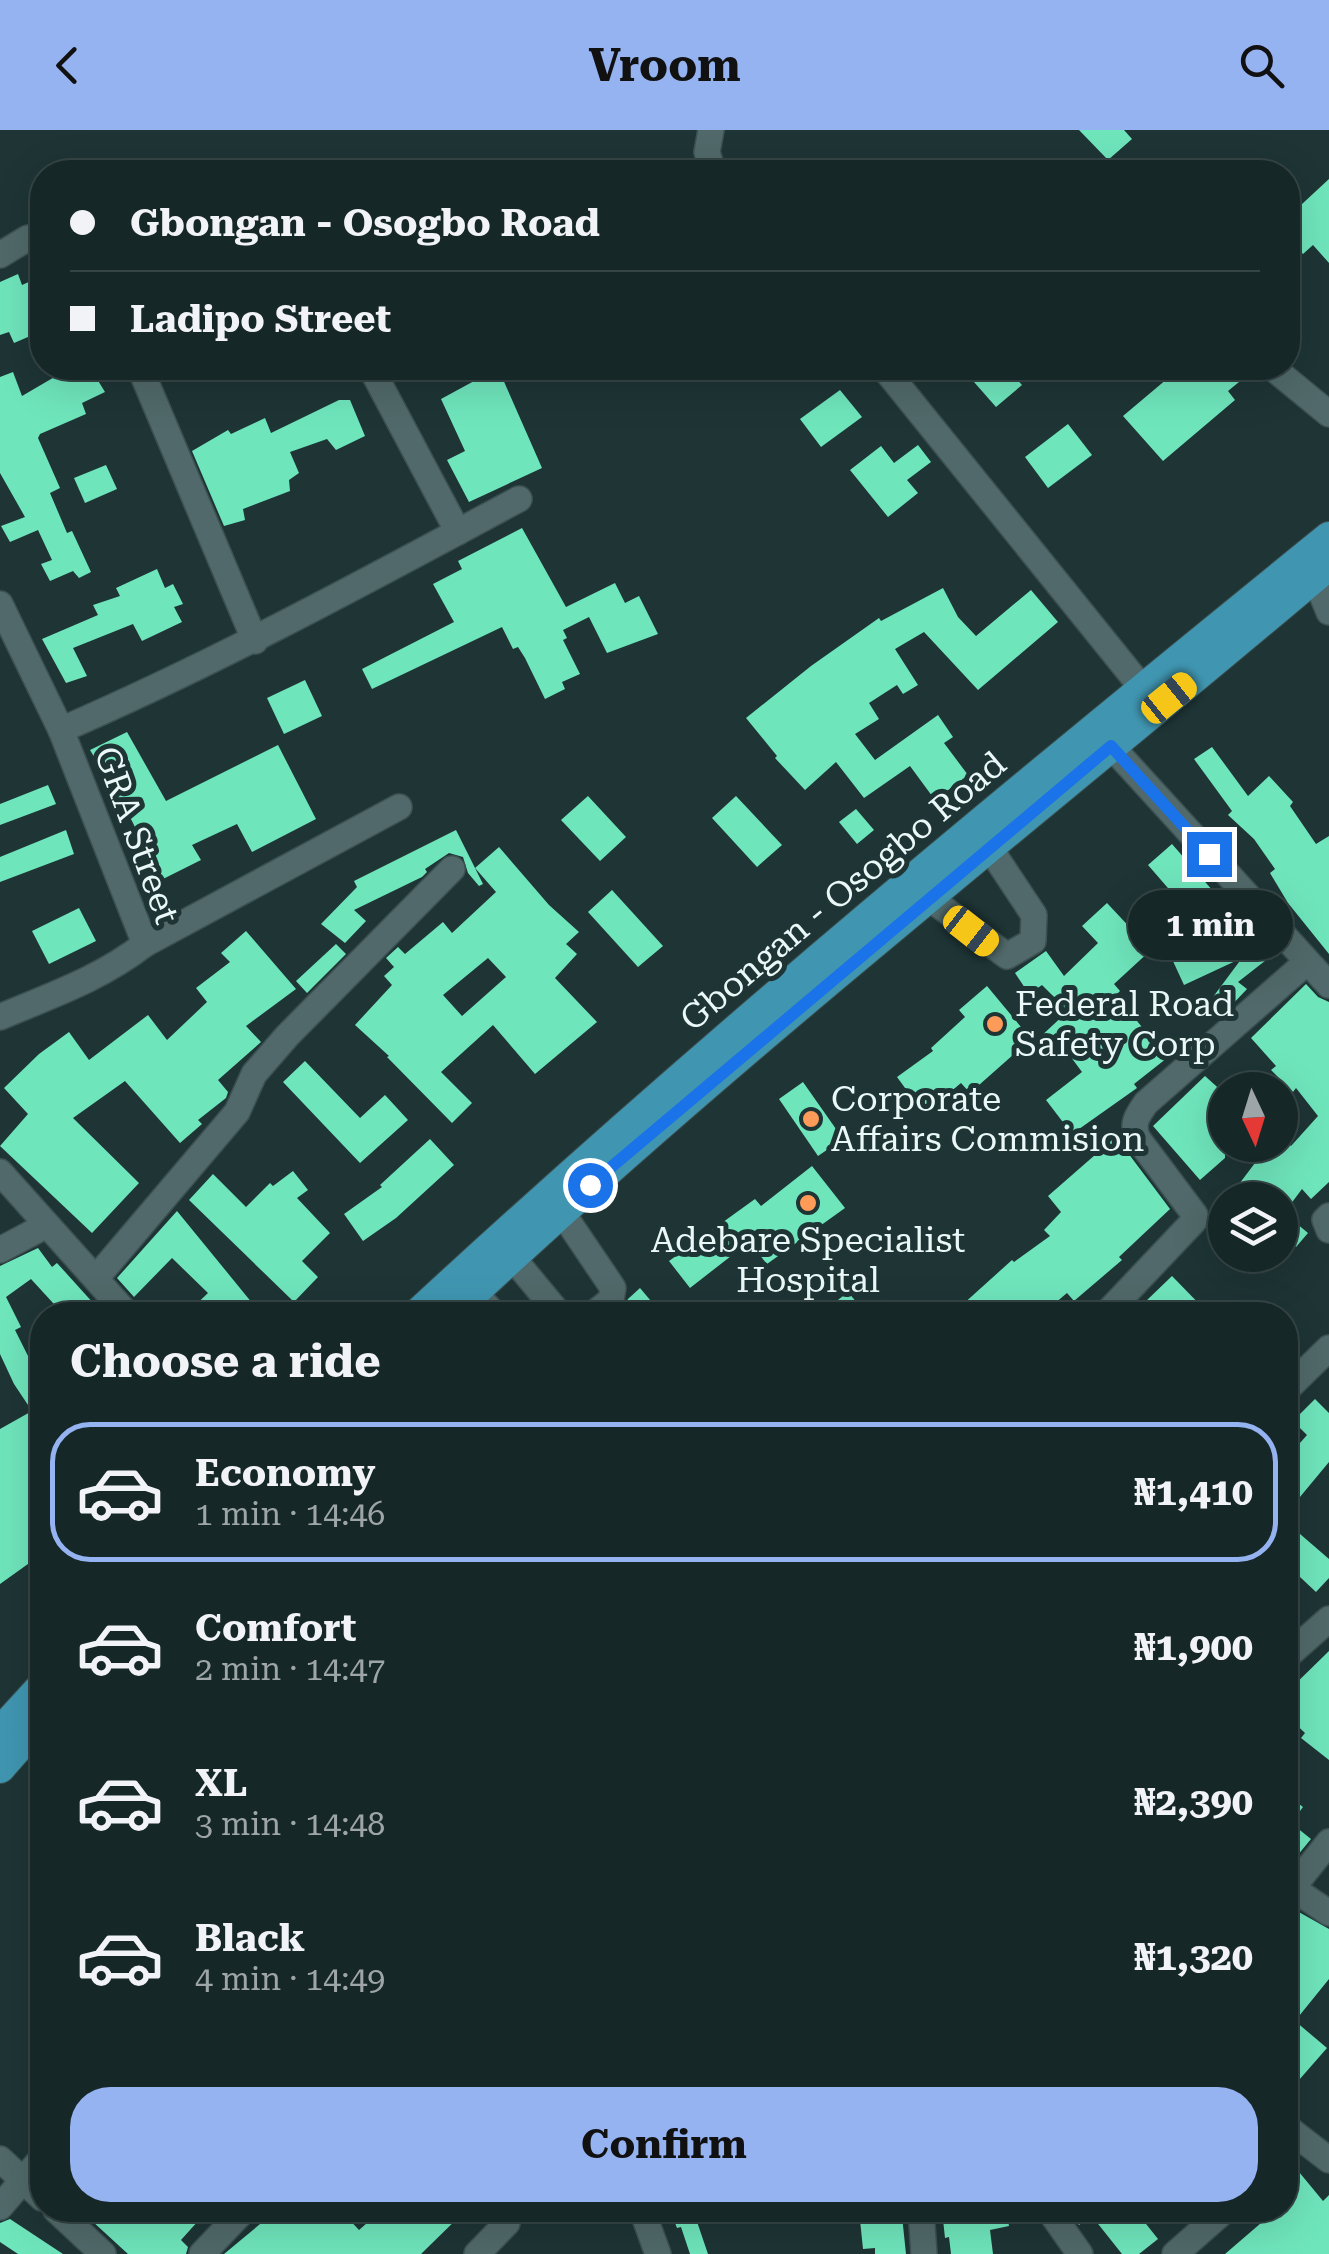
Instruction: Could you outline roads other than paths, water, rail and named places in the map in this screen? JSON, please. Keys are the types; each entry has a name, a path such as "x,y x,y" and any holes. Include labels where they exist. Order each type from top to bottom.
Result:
{"main road":[{"name":"Gbongan - Osogbo Road","path":"430,1302 758,1010 1329,537"},
{"name":"Gbongan - Osogbo Road","path":"464,1302 561,1211 928,898 1322,571"},
{"path":"0,1732 30,1699"},
{"path":"0,1768 30,1734"}],"street":[{"path":"709,160 711,130"},
{"path":"0,255 30,238"},
{"path":"145,380 255,641"},
{"path":"377,380 458,532"},
{"path":"894,380 1144,689"},
{"path":"1288,380 1329,414"},
{"path":"61,730 136,699 255,641 519,499"},
{"path":"1322,571 1329,612"},
{"name":"GRA Street","path":"0,604 61,730 145,944 116,967 83,984 0,1016"},
{"path":"1111,746 1329,985"},
{"path":"145,944 399,807"},
{"path":"928,898 1007,956 1033,941 1034,915 988,847"},
{"path":"97,1278 237,1112 254,1074 452,869"},
{"path":"1117,1302 1194,1221 1195,1215 1138,1140 1134,1130 1139,1113 1146,1102 1307,962"},
{"path":"0,1172 117,1302"},
{"path":"561,1211 613,1288 608,1302"},
{"path":"1329,1216 1325,1220 1329,1230"},
{"path":"0,1250 46,1226"},
{"path":"512,1256 549,1302"},
{"path":"474,1292 483,1302"},
{"path":"1298,1379 1329,1348"},
{"path":"1298,1645 1329,1619"},
{"path":"1298,1881 1329,1842"},
{"path":"1298,1897 1329,1913"},
{"path":"1298,2136 1329,2160"},
{"path":"0,2159 30,2187"},
{"path":"0,2207 30,2171"},
{"path":"69,2222 103,2254"},
{"path":"202,2254 233,2222"},
{"path":"646,2222 658,2254"},
{"path":"921,2222 924,2254"},
{"path":"1057,2222 1080,2254"},
{"path":"1175,2254 1211,2222"},
{"path":"476,2254 507,2223"}],"place":[{"name":"Federal Road Safety Corp","path":"995,1024"},
{"name":"Corporate Affairs Commision","path":"811,1119"},
{"name":"Adebare Specialist Hospital","path":"808,1203"}]}
